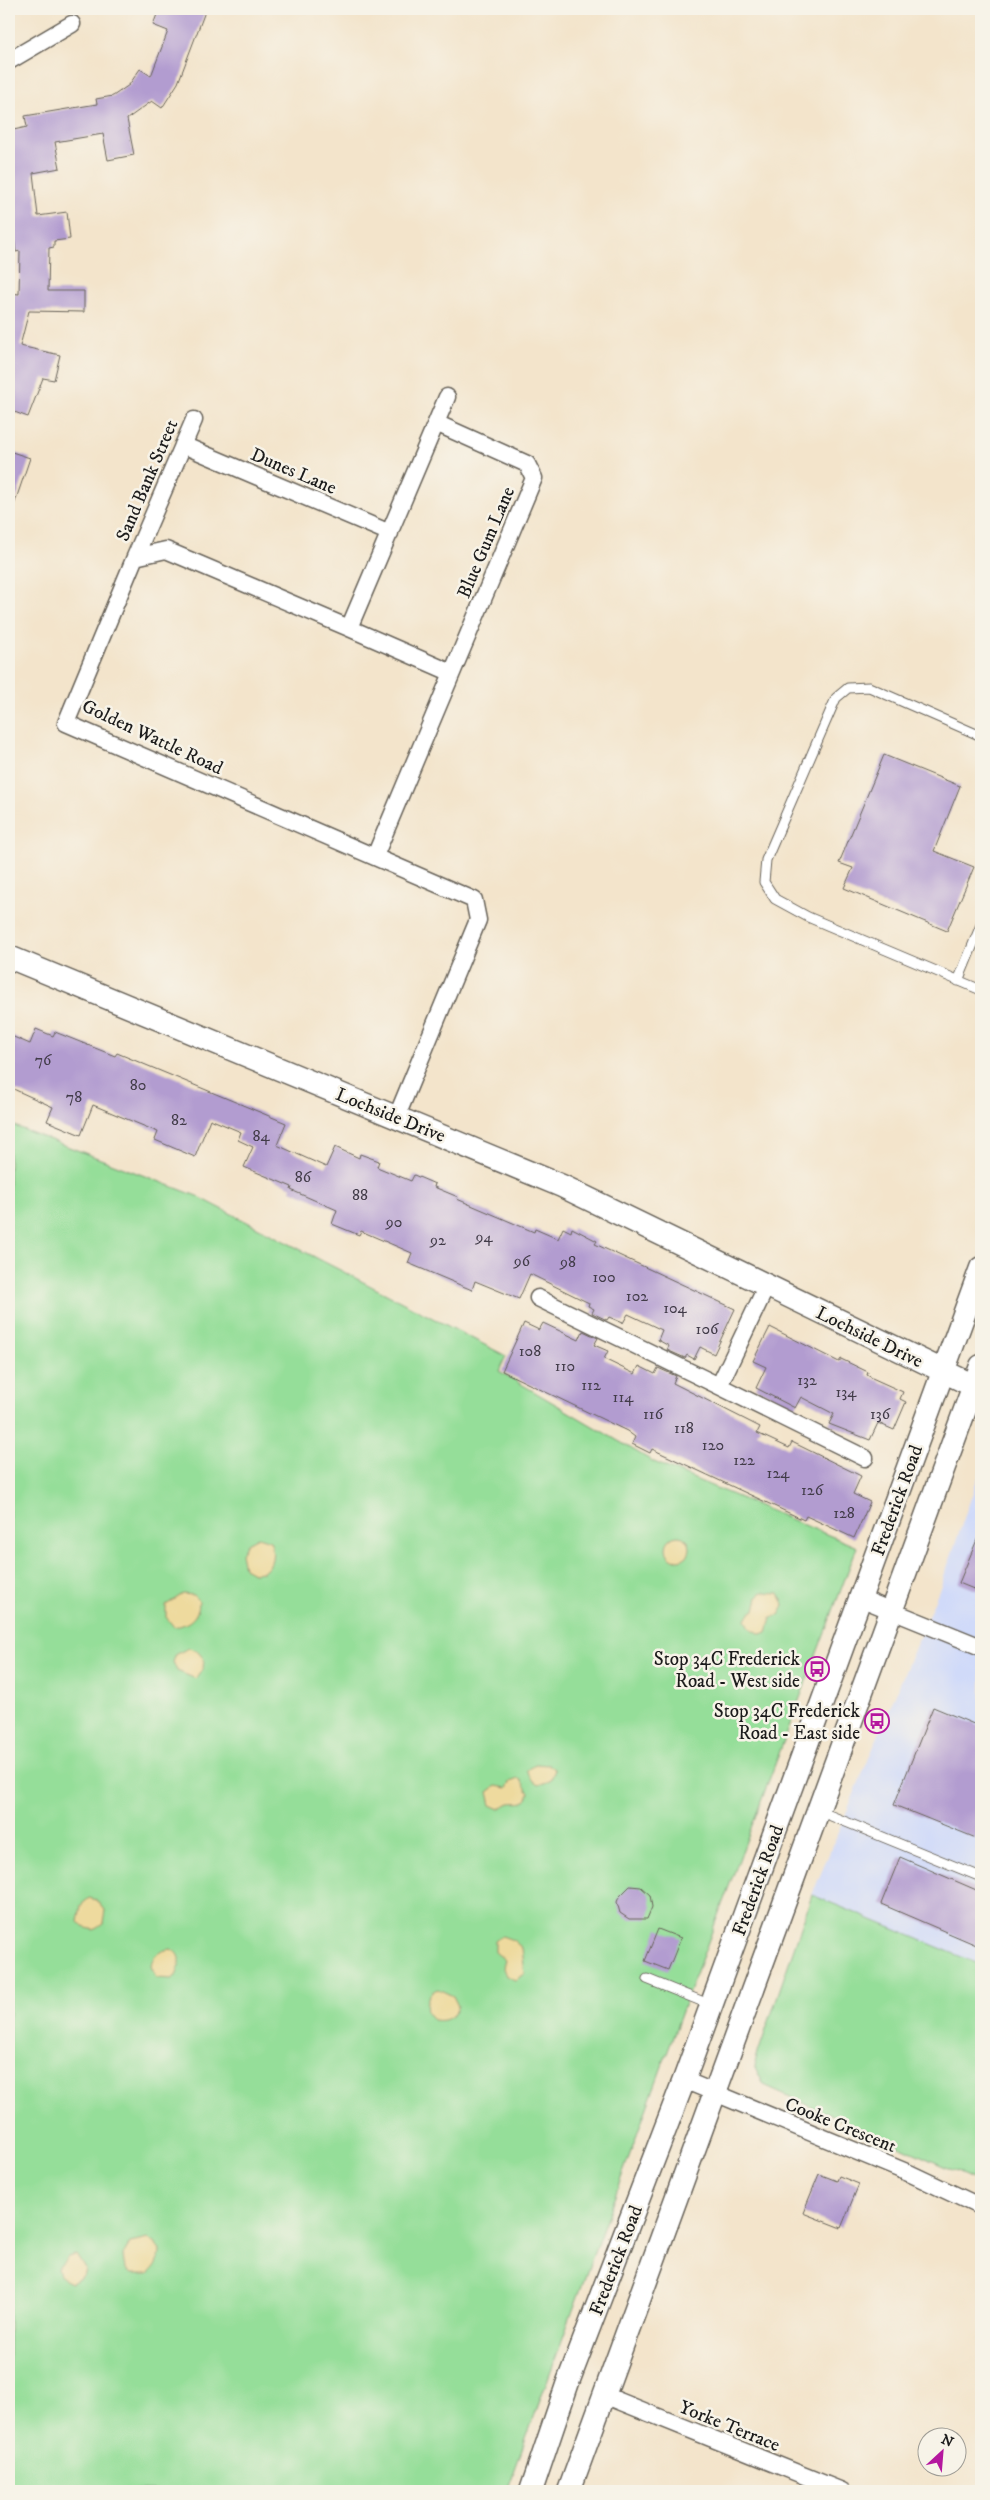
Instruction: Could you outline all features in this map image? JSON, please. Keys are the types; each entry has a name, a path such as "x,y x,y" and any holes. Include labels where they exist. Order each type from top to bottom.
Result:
{"main road":[{"name":"Lochside Drive","path":"9,957 397,1116 562,1186 943,1371 978,1376"},
{"name":"Frederick Road","path":"531,2491 568,2382 684,2080 981,1268"},
{"name":"Frederick Road","path":"569,2491 978,1376"}],"street":[{"path":"9,61 72,24"},
{"path":"349,628 447,397"},
{"name":"Sand Bank Street","path":"136,557 194,420"},
{"name":"Blue Gum Lane","path":"374,856 534,478 527,464 436,423"},
{"name":"Dunes Lane","path":"183,445 390,533"},
{"path":"136,557 166,550 452,672"},
{"name":"Golden Wattle Road","path":"136,557 66,723 474,900 478,920 397,1116"},
{"path":"720,1386 767,1285"},
{"path":"538,1298 866,1458"},
{"path":"860,1598 981,1647"},
{"name":"Cooke Crescent","path":"684,2080 911,2174 981,2207"},
{"name":"Yorke Terrace","path":"604,2395 842,2491"}],"lane":[{"path":"981,736 869,687 848,688 836,698 766,860 764,882 775,898 808,917 981,990"},
{"path":"958,981 981,925"},
{"path":"819,1811 981,1877"},
{"path":"647,1979 711,2005"}],"shaded area":[{"path":"981,1469 981,1965 812,1895 941,1585"}],"green space":[{"path":"9,1124 197,1196 506,1356 499,1371 654,1462 857,1547 688,1995 507,2491 9,2491"},
{"path":"812,1895 981,1965 981,2183 764,2085 754,2065"}],"sand":[{"path":"678,1536 687,1539 690,1548 687,1557 678,1560 669,1557 666,1548 669,1539"},
{"path":"258,1537 270,1541 272,1558 269,1566 263,1572 253,1573 244,1568 241,1553 247,1543"},
{"path":"762,1592 779,1593 784,1605 780,1614 771,1618 767,1632 761,1634 750,1628 746,1619 755,1610 758,1597"},
{"path":"183,1594 193,1595 199,1601 199,1607 195,1616 189,1622 174,1627 166,1617 166,1605"},
{"path":"189,1648 197,1651 204,1659 203,1669 196,1679 177,1671 173,1662 176,1654"},
{"path":"535,1764 549,1765 555,1770 550,1781 538,1785 533,1781 526,1771"},
{"path":"518,1779 521,1780 529,1793 526,1800 521,1803 507,1804 500,1809 491,1805 488,1792 496,1786 507,1788 510,1782"},
{"path":"89,1898 97,1900 105,1910 103,1924 94,1930 83,1927 78,1922 81,1905"},
{"path":"502,1936 513,1940 522,1948 525,1974 515,1980 506,1976 503,1968 505,1960 495,1952 495,1941"},
{"path":"171,1949 177,1954 180,1961 176,1976 171,1979 156,1978 151,1966 153,1959 160,1952"},
{"path":"438,1989 453,1996 458,2006 454,2014 446,2020 433,2020 427,2012 427,2001 432,1992"},
{"path":"148,2239 155,2243 160,2252 157,2264 148,2274 131,2274 125,2270 123,2255 130,2243"},
{"path":"76,2255 85,2269 83,2276 72,2283 62,2278 58,2268 68,2257"}],"building":[{"path":"159,9 206,9 178,83 162,108 152,101 127,119 134,155 108,160 103,134 55,142 60,168 33,173 38,216 67,212 70,239 54,241 54,247 49,248 48,291 84,291 84,312 29,311 20,346 60,355 54,380 43,378 28,417 9,410 9,293 19,294 20,251 16,252 14,237 9,238 9,131 27,127 25,116 97,104 96,99 113,96 129,85 140,69 151,76 168,31 153,25"},
{"path":"9,451 30,458 12,511 9,511"},
{"path":"884,755 960,786 934,851 974,867 947,931 844,888 853,868 839,863"},
{"path":"36,1029 53,1036 55,1032 115,1056 117,1053 286,1123 277,1145 326,1167 335,1147 359,1158 360,1154 379,1161 377,1167 411,1181 414,1175 435,1184 434,1187 458,1197 457,1199 534,1232 535,1229 558,1239 563,1228 571,1232 572,1228 597,1241 595,1244 735,1309 714,1354 700,1347 694,1359 687,1355 685,1358 667,1350 669,1346 658,1340 662,1330 628,1314 623,1323 609,1317 607,1320 592,1313 594,1309 588,1306 589,1303 530,1274 519,1299 475,1281 472,1290 408,1263 412,1253 361,1231 359,1235 332,1224 337,1210 291,1190 292,1187 244,1167 253,1147 238,1140 241,1132 210,1119 195,1157 155,1140 158,1132 93,1105 81,1135 47,1121 53,1107 9,1087 9,1035 30,1044"},
{"path":"524,1323 539,1330 543,1323 579,1340 583,1331 598,1338 594,1345 608,1351 604,1359 635,1374 639,1366 655,1374 658,1368 676,1376 673,1383 760,1427 757,1433 789,1448 792,1442 861,1476 853,1494 870,1502 854,1538 806,1516 804,1520 652,1449 650,1453 632,1444 635,1437 627,1431 502,1371"},
{"path":"770,1327 839,1362 841,1359 868,1372 867,1375 872,1378 903,1392 900,1399 906,1402 894,1430 878,1423 870,1440 829,1424 834,1414 801,1397 795,1408 756,1388 766,1367 753,1361"},
{"path":"981,1530 981,1592 959,1583"},
{"path":"933,1707 981,1727 981,1840 894,1805"},
{"path":"900,1857 981,1892 981,1947 881,1904"},
{"path":"630,1886 641,1887 650,1895 652,1907 647,1919 629,1919 620,1913 617,1902 619,1897"},
{"path":"658,1929 681,1938 668,1970 645,1961"},
{"path":"819,2174 837,2181 839,2176 859,2184 841,2228 803,2213"}],"place":[{"name":"Stop 34C Frederick Road - West side","path":"817,1669"},
{"name":"Stop 34C Frederick Road - East side","path":"877,1721"}]}
